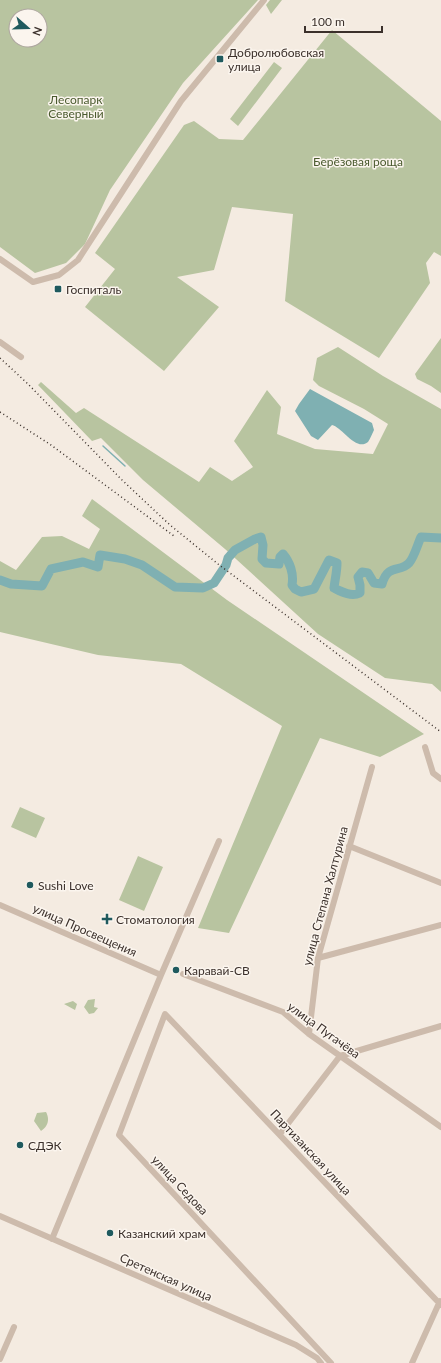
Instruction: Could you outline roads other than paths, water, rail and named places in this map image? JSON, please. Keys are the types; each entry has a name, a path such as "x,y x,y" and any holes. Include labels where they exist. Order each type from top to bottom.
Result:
{"street":[{"path":"0,259 33,282 59,275 78,260 182,101 264,0"},
{"path":"0,342 21,357"},
{"path":"425,747 433,773 441,779"},
{"name":"улица Степана Халтурина","path":"309,1034 318,958 372,767"},
{"path":"52,1239 161,975 219,841"},
{"path":"349,846 441,883"},
{"name":"улица Просвещения","path":"0,905 161,975"},
{"path":"318,958 441,925"},
{"name":"улица Пугачёва","path":"183,974 283,1012 309,1034 440,1125"},
{"name":"Партизанская улица","path":"165,1014 440,1302"},
{"name":"улица Седова","path":"165,1014 119,1135 331,1363"},
{"path":"280,1134 340,1056 441,1026"},
{"name":"Сретенская улица","path":"0,1216 296,1345 317,1358 321,1363"},
{"path":"412,1363 440,1302"},
{"path":"0,1359 14,1327"}],"water":[{"path":"310,389 372,423 374,430 368,442 359,444 354,442 332,425 318,440 311,436 295,411"}],"waterway":[{"path":"103,446 125,466"},
{"path":"0,580 11,584 42,586 51,569 83,562 98,567 100,555 125,559 142,565 175,587 203,588 214,583 226,565 228,558 235,550 261,537 263,545 262,559 266,563 279,564 280,557 283,554 291,568 292,585 295,589 301,592 314,589 329,560 337,563 334,588 347,594 357,594 360,593 358,577 362,572 368,573 374,583 382,584 387,573 394,569 402,568 411,561 421,537 441,538"}],"railway":[{"path":"0,358 28,384 122,480 170,525 218,564 441,732"},
{"path":"0,412 51,445 174,536"}],"place":[{"name":"Добролюбовская улица","path":"220,59"},
{"name":"Госпиталь","path":"58,289"},
{"name":"Sushi Love","path":"30,885"},
{"name":"Стоматология","path":"107,919"},
{"name":"Каравай-СВ","path":"176,970"},
{"name":"СДЭК","path":"20,1145"},
{"name":"Казанский храм","path":"110,1233"}],"park label":[{"name":"Лесопарк Северный","path":"76,106"},
{"name":"Берёзовая роща","path":"358,161"}]}
